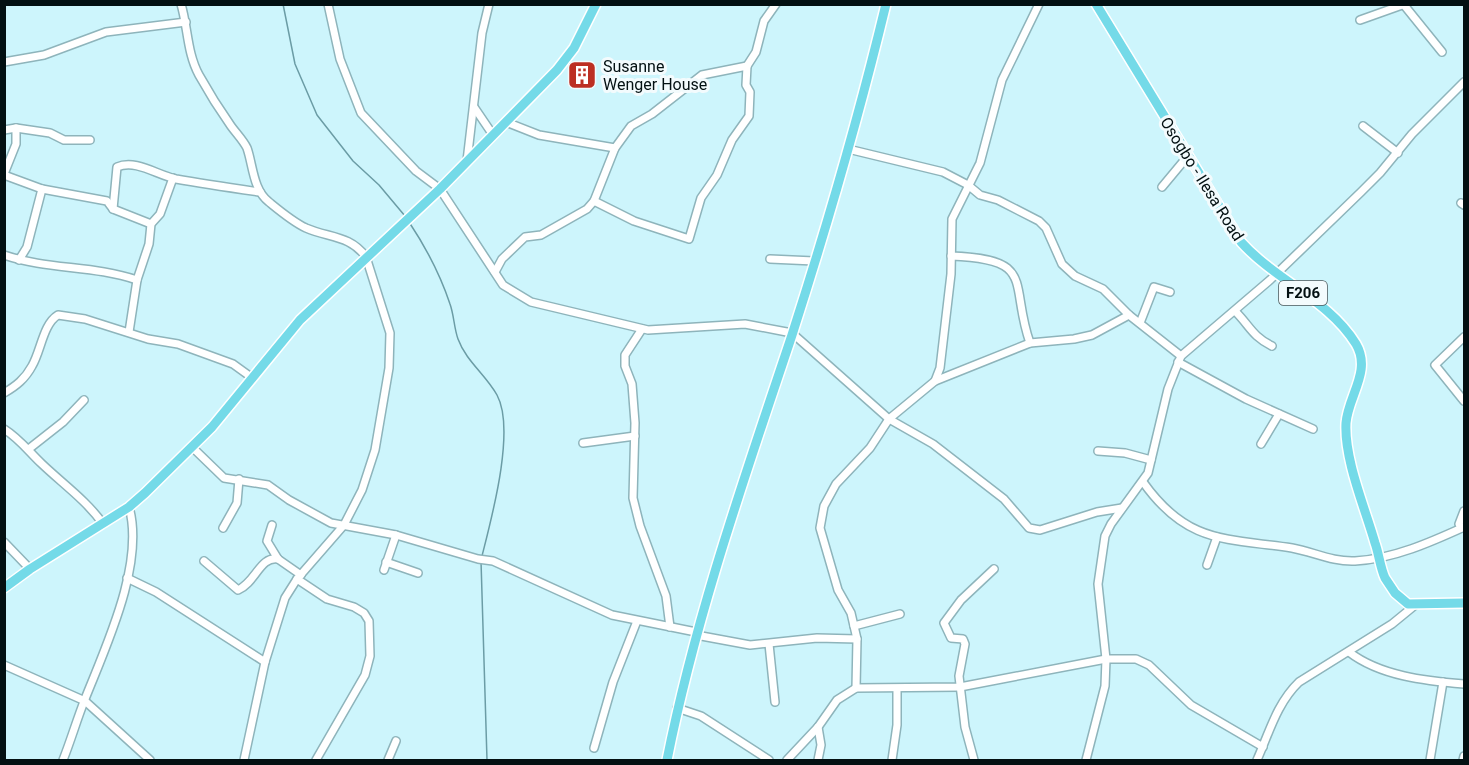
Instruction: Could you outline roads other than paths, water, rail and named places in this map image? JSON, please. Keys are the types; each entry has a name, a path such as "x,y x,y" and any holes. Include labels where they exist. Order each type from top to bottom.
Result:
{"main road":[{"path":"4,588 30,569 129,507 192,447 230,407 251,377 300,320 440,189 557,70 574,48 596,4"},
{"path":"667,760 677,708 696,634 814,261 848,148 886,4"},
{"name":"Osogbo - Ilesa Road","path":"1096,4 1241,242 1275,274 1332,316 1351,337 1361,355 1360,379 1348,411 1346,432 1351,458 1379,557 1380,568 1395,593 1414,606"},
{"path":"1414,606 1464,603"}],"street":[{"path":"181,4 189,49 197,72 246,146 260,192 267,201 298,224 313,231 341,237 358,247 366,257 390,333 389,368 375,450 362,490 344,525 299,577 285,598 265,662 244,760"},
{"path":"328,4 340,59 361,113 416,171 440,189 503,285 531,302 642,329 745,324 792,333 889,419 933,444 1004,499 1029,528 1040,530 1097,512 1122,508"},
{"path":"467,161 482,33 489,4"},
{"path":"594,201 634,221 689,239 701,198 717,175 732,140 748,116 750,92 746,85 747,66 756,52 764,21 776,4"},
{"path":"935,381 940,368 951,256 952,219 980,164 1002,80 1040,4"},
{"path":"1359,20 1404,5 1442,52"},
{"path":"4,62 44,55 106,32 186,22"},
{"path":"495,272 502,259 525,237 541,235 587,209 594,201 615,148 631,126 652,114 702,75 747,66"},
{"path":"1086,760 1100,710 1106,659 1098,584 1105,536 1122,508 1143,482 1151,460 1168,389 1180,359 1275,274 1380,173 1412,134 1464,82"},
{"path":"474,107 493,135"},
{"path":"506,122 539,135 615,148"},
{"path":"1363,126 1398,153"},
{"path":"16,128 17,142 4,175 42,189 107,201 113,209 151,224"},
{"path":"4,130 16,128 50,133 64,140 90,140"},
{"path":"848,148 921,165 968,185 980,195 998,200 1039,221 1047,228 1062,264 1075,276 1103,289 1128,315 1180,359 1279,414 1312,429"},
{"path":"1162,187 1188,157"},
{"path":"113,209 117,167 124,164 135,165 173,178 260,192"},
{"path":"129,332 137,280 149,244 151,224 160,214 173,178"},
{"path":"19,260 27,247 42,189"},
{"path":"4,255 39,266 94,268 137,280"},
{"path":"951,256 994,260 1009,269 1018,281 1023,306 1022,317 1030,343"},
{"path":"770,259 814,261"},
{"path":"1140,323 1154,287 1157,286 1170,292"},
{"path":"1235,311 1247,323 1255,337 1272,346"},
{"path":"4,393 22,382 33,366 50,323 58,315 129,332 148,339 178,344 233,364 251,377"},
{"path":"856,688 857,639 846,601 838,590 823,540 822,514 828,496 836,484 870,448 889,419 935,381 1030,343 1092,335 1128,315"},
{"path":"642,329 625,355 625,366 632,384 635,436 632,481 634,505 666,596 670,627"},
{"path":"1463,341 1435,365 1464,401"},
{"path":"30,448 63,422 84,400"},
{"path":"1261,444 1279,414"},
{"path":"4,429 30,448 38,461 91,506 104,524"},
{"path":"583,443 635,436"},
{"path":"192,447 224,478 268,485 331,523 396,534 478,559 493,561 612,615 750,645 817,638 857,639"},
{"path":"1098,452 1125,453 1151,460"},
{"path":"223,528 237,502 240,479"},
{"path":"1143,482 1166,512 1198,530 1217,537 1293,548 1333,560 1356,561 1415,548 1463,528 1459,524 1464,511"},
{"path":"63,760 101,662 127,578 134,536 129,507"},
{"path":"272,525 267,541 278,558 314,593 354,607 364,613 369,621 370,656 365,675 318,760"},
{"path":"396,534 385,566 418,573"},
{"path":"1207,565 1217,537"},
{"path":"4,542 30,569"},
{"path":"204,561 238,590 254,579 264,563 278,558"},
{"path":"974,760 965,727 959,676 965,644 963,639 951,638 945,620 994,569"},
{"path":"127,578 156,592 265,662"},
{"path":"1257,760 1288,692 1299,682 1349,652 1414,606"},
{"path":"854,626 900,614"},
{"path":"594,748 613,682 636,621"},
{"path":"769,644 775,702"},
{"path":"1349,652 1367,664 1387,671 1464,684"},
{"path":"787,760 818,727 837,700 856,688 960,687 1106,659 1136,659 1149,665 1191,705 1263,747"},
{"path":"4,665 85,701 150,760"},
{"path":"1430,760 1443,682"},
{"path":"892,760 897,725 897,689"},
{"path":"677,708 701,716 769,760"},
{"path":"818,727 821,745 818,760"},
{"path":"388,760 396,741"},
{"path":"1463,760 1464,756"}],"waterway":[{"path":"283,4 295,64 317,115 353,161 379,185 405,216"},
{"path":"409,222 427,251 442,283 462,347 497,395 502,410 504,430 500,475 482,556"},
{"path":"481,561 487,760"}],"place":[{"name":"Susanne Wenger House","path":"582,75"}]}
